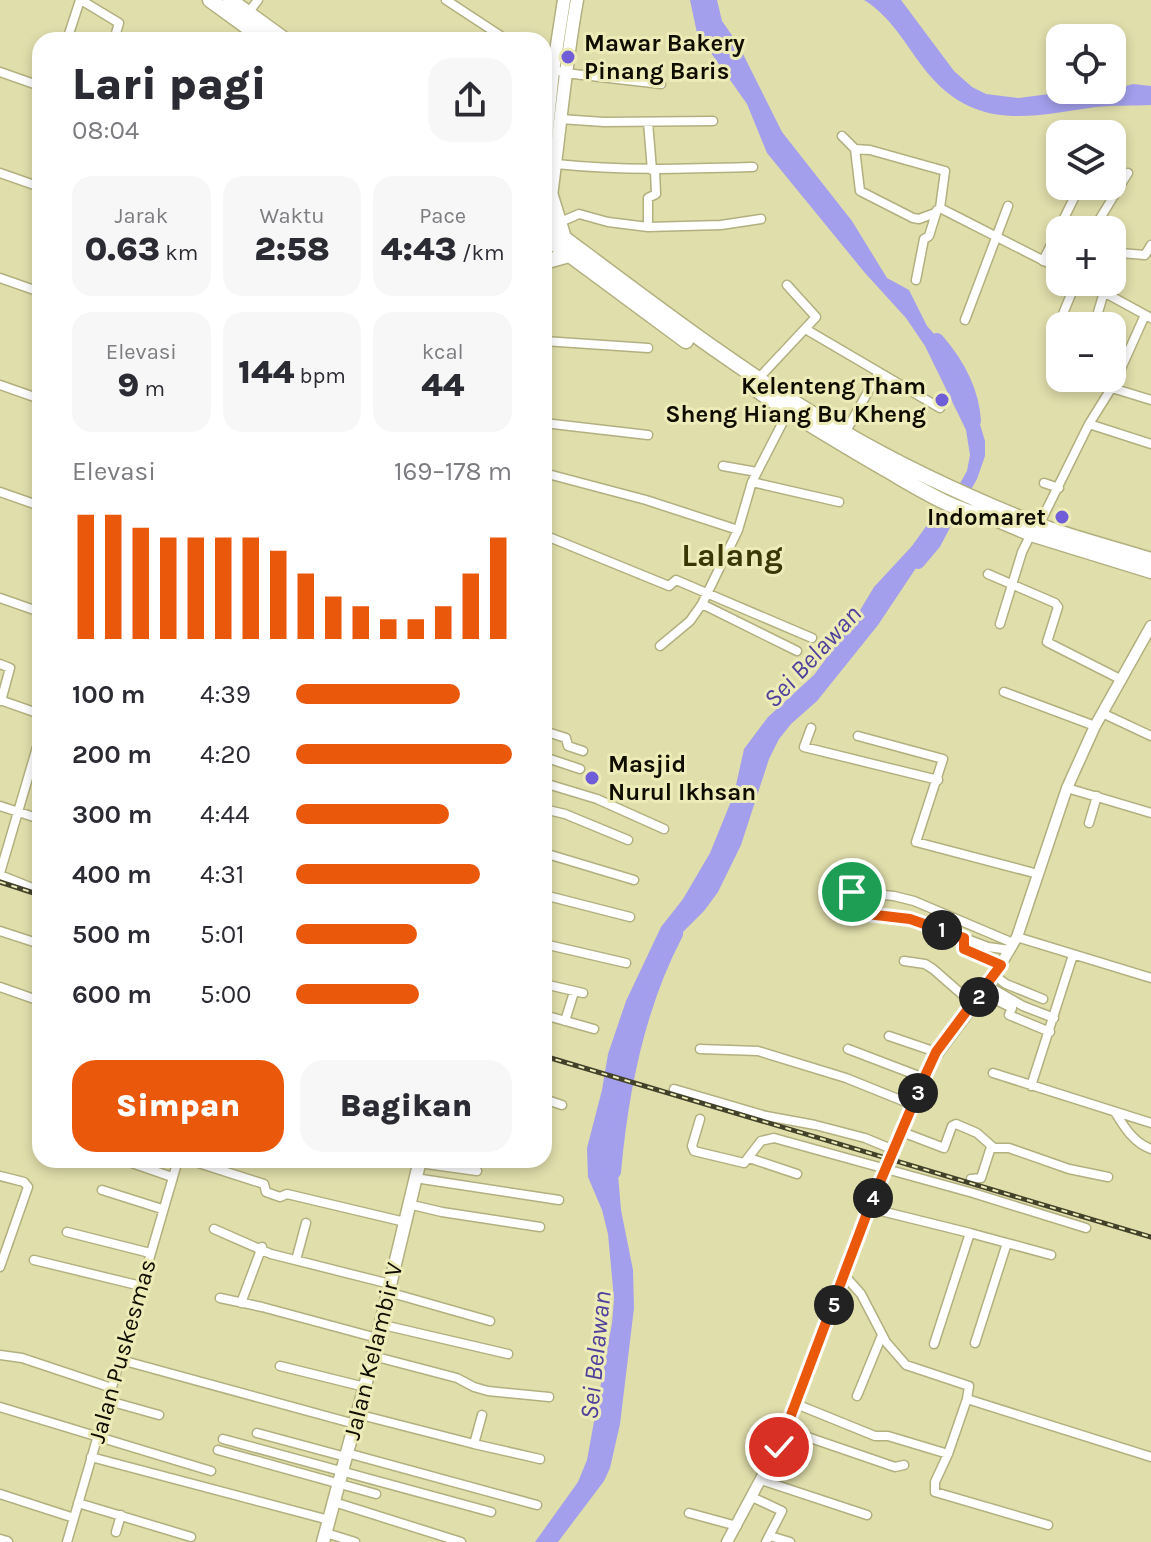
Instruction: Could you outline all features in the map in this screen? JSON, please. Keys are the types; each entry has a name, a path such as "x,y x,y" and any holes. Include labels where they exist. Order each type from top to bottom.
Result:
{"highway":[{"path":"210,0 245,26"},
{"path":"230,0 245,26"},
{"path":"552,233 565,239 758,379 923,484"},
{"path":"552,236 569,255 666,328 788,412 900,477 1151,571"},
{"path":"552,260 569,255"},
{"path":"977,508 993,518 1151,560"}],"main road":[{"path":"552,115 554,70 564,0"},
{"path":"552,152 560,119 554,70 577,0"},
{"name":"Jalan Kelambir V","path":"324,1538 373,1356 418,1168"}],"street":[{"path":"70,32 81,0 91,3 119,23 116,32"},
{"path":"245,26 258,0"},
{"path":"446,0 495,32"},
{"path":"554,70 661,84"},
{"path":"0,72 32,83"},
{"path":"560,119 713,121"},
{"path":"648,122 656,192 648,198 648,227"},
{"path":"842,136 855,149 860,191 913,218 919,219 938,210 998,236 1046,262"},
{"path":"855,149 870,150 945,171 938,210 929,236 924,238 916,280"},
{"path":"552,160 607,169 753,167"},
{"path":"0,173 32,184"},
{"path":"1043,261 1073,200"},
{"path":"965,320 1008,206"},
{"path":"552,228 579,214 608,222 648,227 721,225 761,219"},
{"path":"1126,254 1145,255 1151,245"},
{"path":"0,278 32,289"},
{"path":"758,379 807,330 816,315 787,285"},
{"path":"1115,296 1148,316 1126,360"},
{"path":"807,330 940,408"},
{"path":"552,342 648,348"},
{"path":"845,433 879,372"},
{"path":"0,385 32,396"},
{"path":"1000,624 1022,552 1059,488 1089,424 1109,392"},
{"path":"1125,392 1151,400"},
{"path":"660,646 690,621 702,604 738,530 752,482 788,412"},
{"path":"552,424 648,435"},
{"path":"1089,424 1151,444"},
{"path":"723,466 757,472"},
{"path":"552,475 646,500 738,530"},
{"path":"752,482 839,502"},
{"path":"1044,483 1059,488"},
{"path":"0,492 32,503"},
{"path":"552,538 669,586 675,580 708,592 812,638"},
{"path":"988,574 1058,606 1047,642 1122,680"},
{"path":"0,598 32,609"},
{"path":"702,604 797,651"},
{"path":"730,1541 787,1430 869,1208 924,1078 936,1052 995,976 1013,943 1067,788 1095,726 1151,626"},
{"path":"0,664 10,668 0,700 32,711"},
{"path":"1004,692 1095,726"},
{"path":"1102,713 1151,736"},
{"path":"811,728 804,747 938,780"},
{"path":"552,734 566,738 568,746 583,751"},
{"path":"858,736 943,759 916,842 1038,874"},
{"path":"552,760 580,769"},
{"path":"32,766 0,874 32,888"},
{"path":"552,786 613,805 664,829"},
{"path":"1067,788 1151,813"},
{"path":"1089,823 1097,796"},
{"path":"0,806 32,816"},
{"path":"552,811 628,840"},
{"path":"552,855 634,880"},
{"path":"1013,943 988,947 910,919 850,912 852,892 893,897 929,906 1013,943 1073,955 1151,978"},
{"path":"552,897 630,917"},
{"path":"889,916 893,897"},
{"path":"0,931 32,941"},
{"path":"964,938 964,949 1001,965"},
{"path":"552,946 626,963"},
{"path":"1031,1086 1073,955"},
{"path":"904,961 925,964 973,1004"},
{"path":"995,976 1006,984 1043,999"},
{"path":"552,986 579,993 565,1021"},
{"path":"0,987 32,998"},
{"path":"985,989 1013,1005 1054,1018"},
{"path":"1013,1005 1009,1015 1050,1032"},
{"path":"552,1017 594,1029"},
{"path":"889,1036 936,1052"},
{"path":"700,1049 758,1051 846,1078 913,1105"},
{"path":"848,1049 924,1078"},
{"path":"993,1073 1151,1123"},
{"path":"674,1089 757,1114 865,1138 894,1150"},
{"path":"552,1102 562,1105"},
{"path":"1115,1112 1126,1129 1142,1145 1151,1149"},
{"path":"700,1119 692,1146 694,1151 744,1163 761,1141 774,1138 1086,1228"},
{"path":"902,1132 944,1148 952,1126 956,1124 977,1133 991,1147 1009,1148 1069,1169 1108,1177"},
{"path":"971,1179 981,1178 991,1147"},
{"path":"749,1158 797,1174"},
{"path":"146,1168 172,1177"},
{"name":"Jalan Puskesmas","path":"67,1542 175,1168"},
{"path":"214,1168 264,1184 266,1192 278,1197 287,1194 405,1222"},
{"path":"460,1168 477,1171"},
{"path":"0,1176 24,1182 28,1187 0,1267"},
{"path":"415,1178 559,1200"},
{"path":"102,1190 162,1209"},
{"path":"408,1204 540,1227"},
{"path":"869,1208 1051,1255"},
{"path":"296,1260 306,1223"},
{"path":"214,1229 262,1247 271,1254 490,1321"},
{"path":"67,1232 150,1253"},
{"path":"934,1344 970,1233"},
{"path":"975,1343 1007,1243"},
{"path":"241,1303 262,1247"},
{"path":"34,1260 141,1286"},
{"path":"845,1276 861,1294 882,1335 900,1359 912,1369 969,1386 948,1454 935,1482 935,1492 1048,1525"},
{"path":"220,1298 377,1338"},
{"path":"379,1324 508,1354"},
{"path":"857,1396 882,1335"},
{"path":"0,1355 22,1358 112,1388"},
{"path":"373,1356 457,1378 488,1391 549,1397"},
{"path":"121,1360 356,1419 540,1459"},
{"path":"280,1366 365,1387"},
{"path":"967,1399 1151,1457"},
{"path":"109,1401 159,1415"},
{"path":"796,1404 875,1436 909,1441 948,1454"},
{"path":"0,1407 211,1471"},
{"path":"474,1444 482,1415"},
{"path":"787,1430 895,1467 904,1465"},
{"path":"257,1433 345,1460 491,1512"},
{"path":"223,1439 345,1460 537,1505"},
{"path":"218,1450 376,1494"},
{"path":"91,1457 329,1520"},
{"path":"761,1480 867,1515"},
{"path":"0,1494 74,1518"},
{"path":"752,1497 782,1511 768,1539 790,1542"},
{"path":"334,1502 461,1542"},
{"path":"78,1503 191,1537"},
{"path":"689,1513 737,1526"},
{"path":"116,1532 121,1515"},
{"path":"324,1538 355,1542"},
{"path":"0,1540 7,1542"}],"shaded area":[{"name":"Sei Belawan","path":"690,0 717,0 722,21 738,44 782,132 852,221 887,278 909,290 927,326 944,345 979,421 985,441 985,456 977,479 958,513 943,522 878,625 817,701 779,739 769,759 741,845 718,892 677,938 659,966 630,1061 616,1150 621,1210 633,1270 634,1308 620,1424 604,1481 558,1542 535,1542 578,1482 587,1460 612,1323 614,1299 608,1234 588,1177 587,1148 608,1054 626,1001 661,927 683,899 710,853 734,794 744,749 768,717 814,675 874,587 927,525 946,508 967,471 970,455 966,430 925,346 906,318 767,153 747,104 697,33"},
{"path":"864,0 901,0 954,71 972,87 986,94 1019,98 1046,94 1046,104 1126,104 1126,86 1133,84 1151,86 1151,105 1103,106 1029,116 988,113 950,95 932,78 875,7"}],"waterway":[{"name":"Sei Belawan","path":"937,340 962,378 974,421"},
{"name":"Sei Belawan","path":"918,562 934,543 954,505"},
{"name":"Sei Belawan","path":"614,1172 621,1111 633,1050 651,990 676,934"}],"railway":[{"path":"0,882 32,892"},
{"path":"552,1058 1151,1237"}],"place":[{"name":"Mawar Bakery Pinang Baris","path":"568,57"},
{"name":"Kelenteng Tham Sheng Hiang Bu Kheng","path":"942,400"},
{"name":"Indomaret","path":"1062,517"},
{"name":"Masjid Nurul Ikhsan","path":"592,778"}],"district":[{"name":"Lalang","path":"732,555"}],"route":[{"path":"779,1447 869,1208 924,1078 936,1052 1001,965 964,949 964,938 910,919 850,912 852,892"}]}
